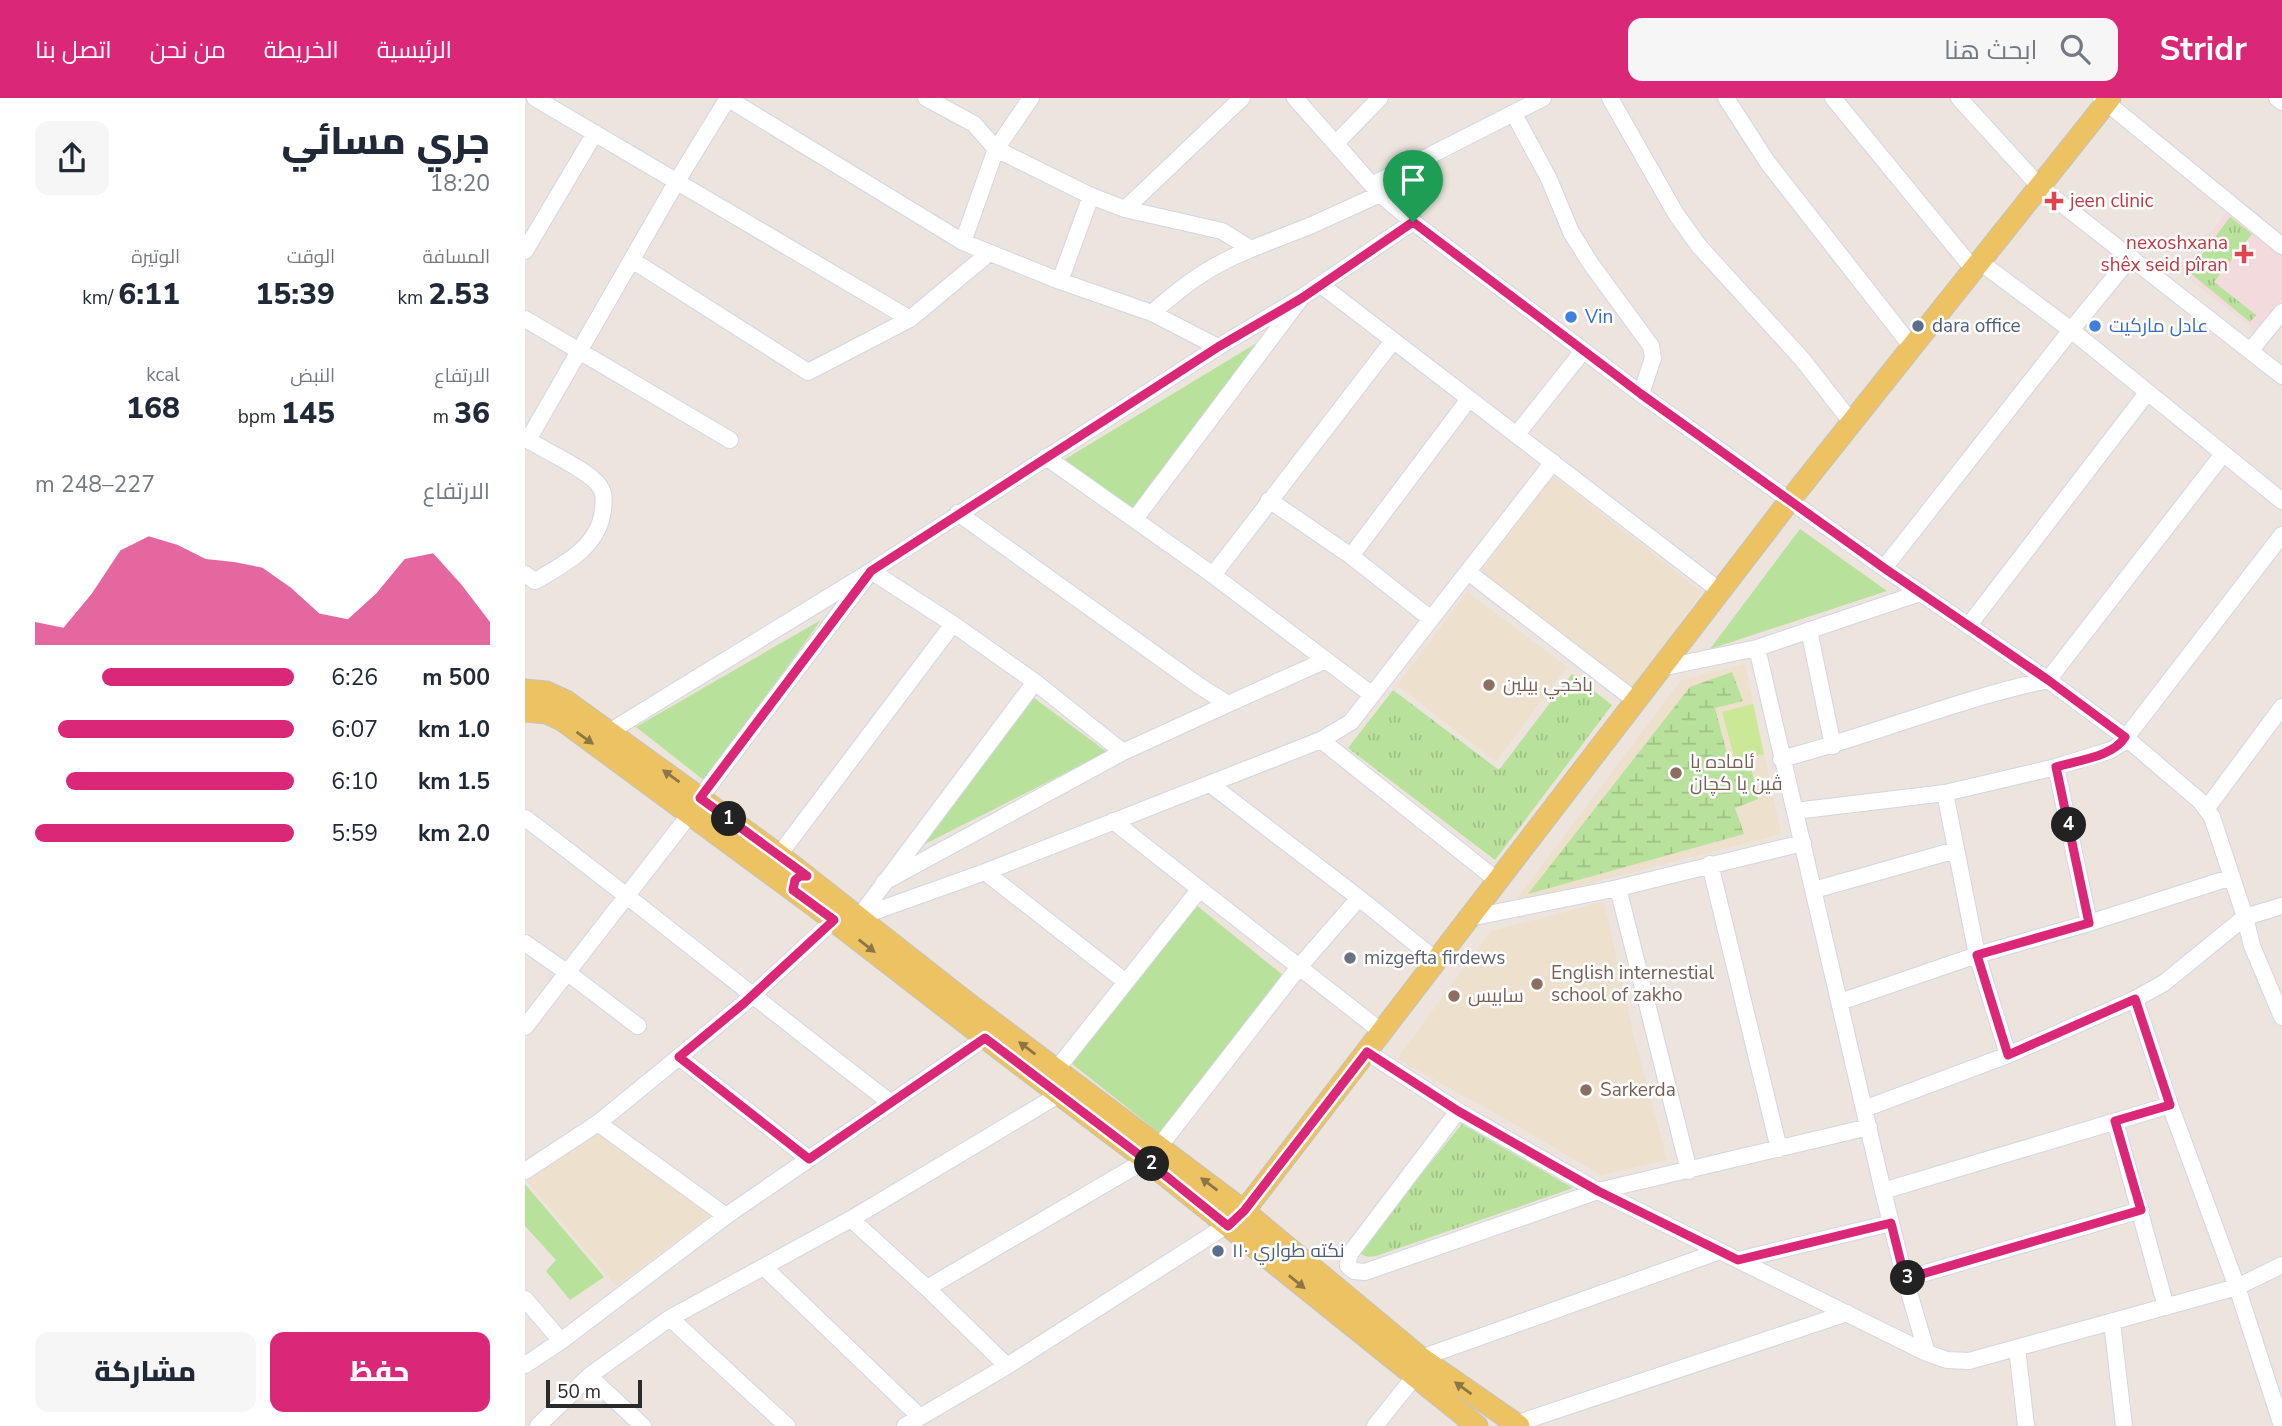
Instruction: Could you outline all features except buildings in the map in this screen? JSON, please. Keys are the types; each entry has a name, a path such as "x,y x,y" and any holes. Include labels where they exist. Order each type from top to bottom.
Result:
{"main road":[{"path":"1244,1211 1790,500 2106,100"},
{"path":"526,707 556,696 609,732 695,806"},
{"path":"526,707 562,720 779,863 834,920 985,1038 1060,1094 1244,1211 1418,1367 1477,1426"},
{"path":"800,883 859,917 1056,1070 1153,1153 1228,1226 1418,1367 1517,1425"}],"street":[{"path":"535,98 910,319"},
{"path":"525,574 535,581 575,558 589,542 602,518 604,496 600,486 589,476 526,439 728,98 963,242 1152,313 1218,347"},
{"path":"926,98 974,124 996,149 1091,196 1125,209 1222,231 1251,249"},
{"path":"963,242 996,149 1031,98"},
{"path":"1125,209 1242,98"},
{"path":"1295,98 1376,189 1413,222 1641,394 1884,568 2048,680 2125,737 2207,808 2232,877 2252,946 2282,1017"},
{"path":"1336,142 1380,98"},
{"path":"1152,313 1194,277 1230,257 1312,225 1543,98"},
{"path":"1610,98 1676,214 1699,246 1802,359 1852,423"},
{"path":"1726,98 1768,163 1912,347"},
{"path":"1833,98 1977,266 2071,330 2282,501"},
{"path":"1959,98 2039,187 2282,376"},
{"path":"2277,98 2282,102"},
{"path":"2106,100 2282,246"},
{"path":"1514,114 1549,179 1571,232 1651,346 1653,358 1641,394"},
{"path":"525,251 595,133"},
{"path":"1061,281 1091,196"},
{"path":"609,732 871,571 1218,347 1302,298 1413,222"},
{"path":"632,260 809,372 910,319 989,253"},
{"path":"1884,568 2131,257"},
{"path":"1321,285 1720,591"},
{"path":"1135,519 1302,298"},
{"path":"2250,351 2282,312"},
{"path":"525,319 730,440"},
{"path":"1213,575 1393,341"},
{"path":"1517,434 1583,351"},
{"path":"1969,625 2147,393"},
{"path":"1351,556 1469,399"},
{"path":"1781,759 1833,746 2015,687 2048,680 2223,454"},
{"path":"1046,457 1213,575 1371,694"},
{"path":"859,917 985,872 1210,784 1321,740 1351,722 1553,461"},
{"path":"1269,500 1351,556 1431,619"},
{"path":"958,513 1227,704"},
{"path":"1795,811 1945,793 2056,767 2111,750 2121,744 2282,535"},
{"path":"871,571 1035,682 1123,752"},
{"path":"525,1027 628,895 871,571"},
{"path":"1468,572 1636,701"},
{"path":"1661,668 1756,648 1920,593"},
{"path":"779,863 953,624"},
{"path":"1809,630 1833,746"},
{"path":"1756,648 1883,1191 1927,1353"},
{"path":"884,882 1123,752 1326,660"},
{"path":"859,917 1035,682"},
{"path":"2207,808 2282,707"},
{"path":"1321,740 1498,881"},
{"path":"2056,767 2089,923"},
{"path":"1210,784 1437,961"},
{"path":"1945,793 1977,955 2008,1055"},
{"path":"525,818 628,895 751,995 891,1103"},
{"path":"1113,821 1382,1032"},
{"path":"1469,918 1618,888 1803,843"},
{"path":"1814,890 1956,850"},
{"path":"1710,864 1779,1149"},
{"path":"985,872 1126,982"},
{"path":"1840,1002 1977,955 2089,923 2232,877"},
{"path":"1618,888 1689,1171"},
{"path":"1056,1070 1199,890"},
{"path":"927,1287 1153,1153 1299,967 1359,898"},
{"path":"1864,1109 2008,1055 2135,999 2165,983 2245,917 2282,906"},
{"path":"525,1171 598,1123 679,1057 834,920"},
{"path":"525,943 638,1026"},
{"path":"2135,999 2170,1105 2237,1287 2282,1426"},
{"path":"525,1365 561,1341 726,1216 985,1038"},
{"path":"1367,1052 1458,1111 1598,1191 1927,1353 1958,1362 2237,1287 2282,1265"},
{"path":"679,1057 809,1159"},
{"path":"538,1426 589,1377 670,1318 851,1219 1060,1094"},
{"path":"1883,1191 2170,1105"},
{"path":"1458,1111 1349,1255 1348,1266 1354,1271 1365,1272 1598,1191 1869,1127"},
{"path":"2115,1121 2166,1307"},
{"path":"598,1123 726,1216"},
{"path":"1905,1279 2141,1210"},
{"path":"905,1426 1007,1366 1228,1226 1244,1211"},
{"path":"851,1219 927,1287 1007,1366"},
{"path":"1738,1260 1891,1223"},
{"path":"1375,1426 1418,1367 1720,1251"},
{"path":"764,1267 920,1417"},
{"path":"525,1299 561,1341"},
{"path":"1517,1425 1847,1313"},
{"path":"670,1318 787,1426"},
{"path":"2112,1322 2124,1426"},
{"path":"2017,1348 2026,1426"},
{"path":"589,1377 643,1426"}],"shaded area":[{"path":"2229,209 2282,249 2282,300 2258,332 2180,272"},
{"path":"1553,476 1702,592 1633,689 1481,572"},
{"path":"1467,592 1567,667 1496,762 1397,685"},
{"path":"1745,664 1781,834 1514,903 1681,680"},
{"name":"English internestial school of zakho","path":"1604,902 1634,1037 1667,1160 1601,1175 1397,1059 1491,931"},
{"path":"599,1129 712,1214 616,1286 525,1179"}],"green space":[{"path":"2230,217 2252,234 2214,282 2256,315 2250,322 2189,272"},
{"path":"1265,338 1132,511 1062,461"},
{"path":"1800,529 1887,591 1710,649"},
{"path":"821,620 705,781 636,727"},
{"path":"1732,672 1743,701 1715,708 1731,769 1750,763 1758,799 1735,808 1744,834 1528,894 1690,687"},
{"path":"1572,674 1612,705 1495,860 1348,748 1393,690 1499,770"},
{"path":"1034,698 1107,752 919,847"},
{"path":"1753,704 1764,754 1735,760 1722,712"},
{"path":"1196,905 1284,976 1162,1135 1071,1063"},
{"path":"1462,1124 1573,1188 1376,1256 1361,1254 1364,1245"},
{"path":"525,1184 604,1277 570,1300 546,1271 556,1260 525,1226"}],"place":[{"name":"jeen clinic","path":"2054,201"},
{"name":"nexoshxana shêx seid pîran","path":"2244,254"},
{"name":"Vin","path":"1571,317"},
{"name":"dara office","path":"1918,326"},
{"name":"عادل ماركيت","path":"2095,326"},
{"name":"باخجي بيلين","path":"1489,685"},
{"name":"ئاماده یا ڤین یا کچان","path":"1676,773"},
{"name":"mizgefta firdews","path":"1350,958"},
{"name":"English internestial school of zakho","path":"1537,984"},
{"name":"سابيس","path":"1454,996"},
{"name":"Sarkerda","path":"1586,1090"},
{"name":"نكته طواري ١١٠","path":"1218,1251"}],"route":[{"path":"1413,222 1641,394 2125,737 2121,744 2111,750 2056,767 2089,923 1977,955 2008,1055 2135,999 2170,1105 2115,1121 2141,1210 1905,1279 1891,1223 1738,1260 1598,1191 1458,1111 1367,1052 1244,1211 1228,1226 985,1038 809,1159 679,1057 743,1004 834,920 793,890 793,883 797,878 807,876 700,798 871,571 1218,347 1302,298 1413,222"}]}
